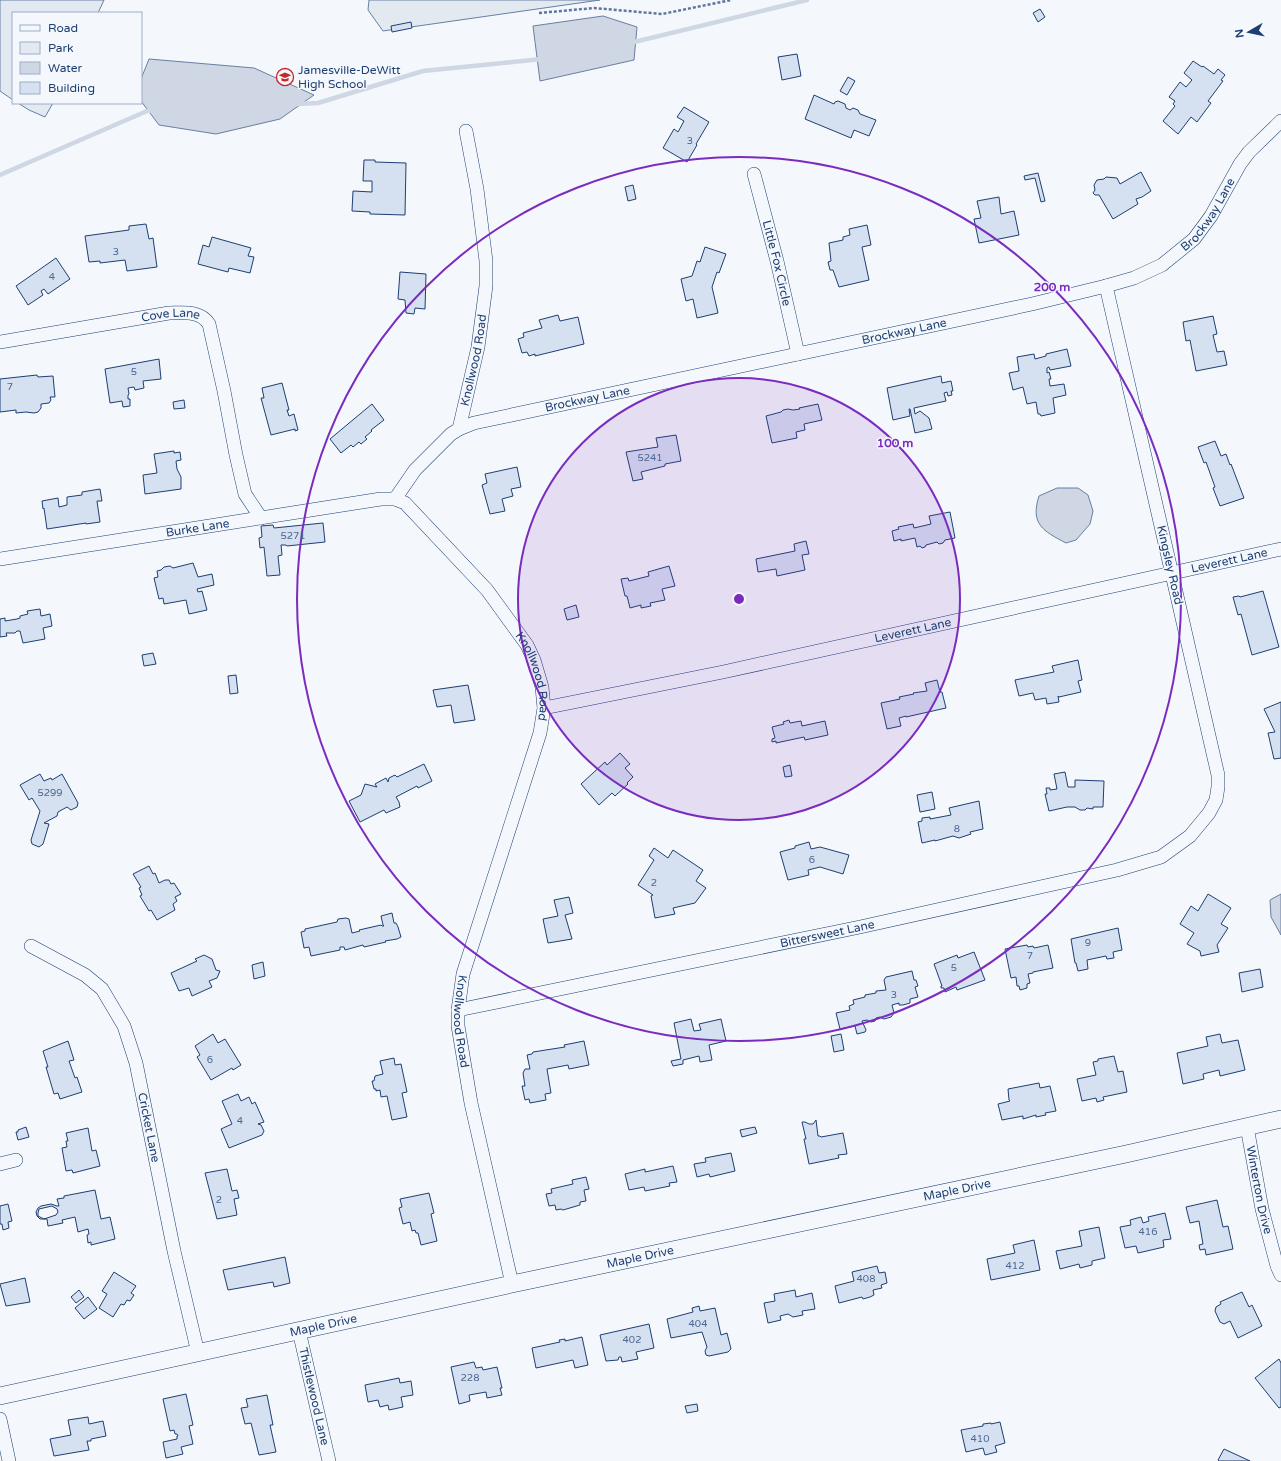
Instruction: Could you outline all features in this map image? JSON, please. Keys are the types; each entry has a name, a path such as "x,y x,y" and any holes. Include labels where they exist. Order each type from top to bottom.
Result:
{"street":[{"name":"Brockway Lane","path":"459,429 474,423 798,354 1106,286 1134,278 1162,265 1194,239 1211,216 1240,164 1249,152 1281,121"},
{"name":"Knollwood Road","path":"459,429 478,347 486,286 486,261 477,188 466,131"},
{"name":"Little Fox Circle","path":"754,174 778,261 798,354"},
{"name":"Kingsley Road","path":"1106,286 1218,775 1216,800 1209,814 1190,836"},
{"name":"Cove Lane","path":"0,342 169,313 195,313 206,319 209,324 224,391 245,494 261,518"},
{"path":"395,499 415,470 451,434 459,429"},
{"name":"Knollwood Road","path":"395,499 405,503 487,590 527,645 534,660 542,687 544,708 540,733 463,974 458,1010 458,1026 471,1103 512,1284"},
{"name":"Burke Lane","path":"0,559 261,518 395,499"},
{"name":"Leverett Lane","path":"544,708 723,672 1281,549"},
{"name":"Bittersweet Lane","path":"458,1010 860,927 1117,870 1161,856 1190,836"},
{"name":"Cricket Lane","path":"31,946 85,976 102,988 124,1026 136,1063 174,1251 198,1353"},
{"name":"Maple Drive","path":"0,1396 512,1284 1126,1154 1281,1119"},
{"name":"Winterton Drive","path":"1246,1127 1262,1209 1277,1266 1281,1275"},
{"path":"0,1164 16,1160"},
{"name":"Thistlewood Lane","path":"299,1331 329,1461"},
{"path":"0,1419 9,1461"}],"path":[{"path":"539,13 594,8 662,14 731,0"}],"green space":[{"path":"0,0 104,0 98,12 12,12 12,99 0,91"},
{"path":"369,0 600,0 383,31 368,10"},
{"path":"20,104 52,104 45,117"}],"water":[{"path":"603,16 637,27 634,60 540,81 533,26"},
{"path":"149,59 254,68 314,95 280,119 216,134 159,125 142,102 142,76"},
{"path":"1057,488 1078,488 1088,495 1093,511 1090,524 1076,540 1066,543 1051,535 1040,526 1036,513 1039,496"},
{"path":"1281,894 1281,935 1271,917 1270,900"}],"building":[{"path":"1040,9 1045,17 1038,22 1033,13"},
{"path":"411,22 412,28 392,32 391,26"},
{"path":"797,54 801,76 782,80 778,57"},
{"path":"1193,61 1214,74 1218,69 1225,75 1221,80 1223,81 1208,101 1211,103 1197,122 1191,117 1178,134 1163,121 1175,106 1173,104 1175,101 1169,97 1180,82 1186,87 1192,80 1184,73"},
{"path":"848,77 855,81 847,95 840,91"},
{"path":"814,95 834,104 838,101 845,104 846,108 850,110 853,108 858,110 860,114 876,120 869,136 854,130 851,138 805,119"},
{"path":"684,107 709,122 687,162 663,148 674,129 678,132 684,121 677,117"},
{"path":"364,160 375,160 375,162 406,163 405,215 370,214 370,212 352,211 353,191 372,192 372,181 363,181"},
{"path":"1141,172 1151,191 1136,199 1138,204 1113,219 1099,195 1095,195 1093,193 1095,190 1094,185 1097,180 1104,179 1106,177 1117,178 1120,184"},
{"path":"1038,173 1045,201 1041,202 1035,178 1025,180 1024,176"},
{"path":"633,185 636,199 628,201 625,187"},
{"path":"999,197 1001,214 1014,211 1019,235 979,243 974,219 981,218 977,201"},
{"path":"146,224 149,239 153,238 157,267 127,271 125,260 100,263 100,261 89,262 85,236 129,230 129,226"},
{"path":"867,225 871,245 862,247 869,280 839,287 833,270 830,270 828,262 831,261 829,243 843,240 843,237 850,235 849,229"},
{"path":"212,237 251,248 248,256 254,257 250,273 229,268 228,272 198,264 203,245 209,247"},
{"path":"705,247 726,254 719,273 717,272 712,287 718,313 697,318 693,299 686,301 681,279 692,276 697,261 700,262"},
{"path":"56,258 70,279 48,294 44,289 41,291 43,295 28,305 16,286"},
{"path":"400,272 426,274 425,309 415,308 414,314 406,313 405,300 398,299"},
{"path":"558,315 560,321 578,317 584,344 535,356 535,354 529,356 527,352 522,353 518,339 524,337 523,333 542,328 539,320"},
{"path":"1213,316 1217,334 1213,335 1217,352 1224,351 1227,365 1196,371 1190,340 1186,341 1183,322"},
{"path":"1067,349 1071,366 1050,370 1049,367 1047,368 1047,373 1049,372 1051,379 1049,379 1050,386 1064,384 1066,395 1053,398 1055,413 1041,416 1038,414 1036,402 1027,404 1023,387 1013,390 1009,373 1019,371 1017,357 1034,354 1035,359 1046,356 1046,354"},
{"path":"159,359 161,379 143,381 144,388 135,390 134,387 128,388 128,399 130,399 130,406 123,407 122,401 110,403 105,369"},
{"path":"37,375 38,377 53,376 55,397 50,397 51,400 49,403 41,404 41,408 38,412 34,413 16,413 16,410 0,412 0,379"},
{"path":"941,376 942,383 951,381 953,391 951,391 952,395 948,396 947,392 944,393 946,401 914,408 915,414 920,411 929,418 932,429 915,433 910,409 910,416 893,420 887,388"},
{"path":"282,383 289,410 287,410 289,416 294,414 298,430 295,431 295,429 271,435 261,398 264,398 262,388"},
{"path":"184,400 185,408 174,409 173,402"},
{"path":"372,404 384,420 371,430 372,431 365,437 367,439 361,444 359,442 353,447 351,445 341,453 330,439"},
{"path":"818,404 822,420 804,424 805,430 796,432 797,438 772,443 766,416 781,412 783,410 800,409 799,408"},
{"path":"676,435 681,461 665,464 665,466 641,472 643,479 633,481 626,452 658,447 656,438"},
{"path":"1215,441 1221,456 1226,454 1244,498 1220,506 1213,488 1215,487 1206,462 1204,463 1198,447"},
{"path":"174,451 174,453 180,452 181,460 176,461 177,469 181,477 181,489 145,494 143,475 157,473 154,454"},
{"path":"517,467 521,487 511,489 513,496 502,499 505,511 490,514 482,485 487,483 485,474"},
{"path":"100,489 102,501 97,501 100,522 47,529 42,501 58,498 59,507 67,505 67,497 82,495 82,492"},
{"path":"950,512 955,538 945,540 943,543 939,544 937,542 926,545 922,548 920,546 917,547 915,538 894,541 892,531 899,529 898,527 913,524 914,528 931,524 929,516"},
{"path":"323,523 325,542 287,546 281,545 282,555 278,556 280,575 267,576 264,547 260,548 259,538 262,537 261,526 273,525 274,528"},
{"path":"806,541 809,554 802,555 805,570 777,576 776,569 758,572 756,559 795,551 794,544"},
{"path":"193,563 198,577 212,574 214,585 197,589 198,592 202,591 207,610 189,614 186,600 164,604 163,598 159,599 154,578 158,577 157,571 164,567 170,566 173,568"},
{"path":"669,566 675,586 662,589 665,600 650,603 651,606 641,608 641,605 630,608 627,596 625,596 621,579 628,578 629,581 649,576 648,572"},
{"path":"1263,591 1279,647 1252,655 1241,614 1238,615 1233,597 1240,597"},
{"path":"576,605 579,617 567,620 564,609"},
{"path":"40,609 41,616 50,614 52,626 43,628 45,639 23,643 20,631 15,633 6,633 7,636 0,637 0,619 5,618 5,621 17,619 20,618 20,616 28,614 27,611"},
{"path":"153,653 156,664 144,666 142,655"},
{"path":"1078,660 1082,680 1078,681 1081,692 1058,696 1059,702 1047,704 1046,698 1035,700 1033,693 1019,696 1015,680 1054,672 1052,666"},
{"path":"236,675 238,693 230,694 228,676"},
{"path":"937,680 946,708 899,718 901,726 887,729 881,703 900,699 899,697 914,694 913,693 927,691 925,683"},
{"path":"468,685 475,720 454,723 451,705 437,707 433,690"},
{"path":"1281,702 1281,758 1274,759 1268,733 1275,732 1264,709"},
{"path":"789,720 790,723 801,721 802,726 825,721 828,735 805,740 804,737 776,743 776,741 772,742 772,739 775,738 772,727 784,724 783,722"},
{"path":"620,753 630,764 625,768 633,777 615,796 612,793 599,805 581,784 605,762 607,765"},
{"path":"424,764 432,781 418,788 417,786 396,797 400,807 386,813 384,810 360,822 349,801 361,795 365,784 377,787 375,784 386,778 388,782 389,778 395,775 397,777"},
{"path":"790,765 792,776 785,777 783,767"},
{"path":"1065,772 1068,787 1075,787 1075,780 1104,781 1103,807 1093,807 1093,809 1087,808 1085,810 1080,810 1075,807 1067,807 1049,811 1045,794 1047,794 1046,788 1050,788 1050,790 1057,789 1054,774"},
{"path":"40,774 44,781 51,778 52,780 62,774 78,803 77,807 71,810 67,807 58,812 57,816 44,823 49,824 43,844 39,847 32,844 31,840 40,811 32,798 29,800 20,785"},
{"path":"932,792 935,809 920,812 917,795"},
{"path":"979,801 983,829 970,832 971,834 959,838 953,836 922,843 918,822 922,821 922,818 930,817 930,819 951,815 949,808"},
{"path":"809,842 811,849 820,847 849,855 843,874 820,867 808,870 809,875 788,880 780,852"},
{"path":"654,848 668,858 673,850 703,870 696,881 706,888 695,903 673,908 675,914 655,918 651,896 653,895 638,885 654,860 649,856"},
{"path":"149,866 153,874 155,873 159,883 169,880 171,884 174,883 181,894 175,897 177,901 173,904 175,910 157,920 151,910 149,911 140,896 142,895 139,888 141,887 133,874"},
{"path":"1208,894 1231,908 1221,924 1228,928 1217,945 1219,952 1201,956 1200,951 1187,944 1194,933 1180,924 1191,906 1198,911"},
{"path":"569,897 573,913 565,915 572,939 548,943 543,919 558,916 554,900"},
{"path":"392,913 394,923 396,923 398,927 401,937 397,939 345,950 344,947 340,947 340,950 311,956 309,947 304,948 301,932 305,931 305,929 337,922 338,919 346,918 349,919 352,933 381,925 384,926 381,916"},
{"path":"1118,928 1122,950 1113,952 1114,958 1107,959 1106,956 1087,960 1088,969 1078,971 1075,963 1071,939"},
{"path":"1027,945 1028,947 1033,946 1034,948 1048,945 1053,968 1028,974 1030,983 1027,984 1027,988 1020,990 1019,986 1017,986 1016,977 1011,978 1005,949"},
{"path":"974,952 985,980 957,990 956,987 945,992 944,988 941,988 942,986 934,964 957,955 958,958"},
{"path":"204,955 212,959 216,970 220,971 217,978 209,981 212,987 192,996 189,988 179,991 171,973 197,961 195,959"},
{"path":"263,962 265,976 254,979 252,965"},
{"path":"1260,969 1263,987 1242,992 1239,973"},
{"path":"912,971 914,980 916,980 918,986 915,987 918,997 910,999 910,1003 899,1005 899,1003 892,1005 894,1013 891,1017 884,1019 880,1017 876,1018 875,1021 871,1022 867,1020 862,1021 866,1030 865,1032 857,1034 855,1026 840,1029 836,1013 850,1010 849,1006 854,1004 853,1000 865,997 865,995 876,993 876,991 886,990 884,980 886,977"},
{"path":"691,1019 694,1031 701,1030 699,1024 721,1019 726,1041 709,1045 712,1060 700,1062 699,1056 683,1060 683,1064 673,1066 671,1061 681,1059 674,1023"},
{"path":"213,1034 218,1043 225,1039 241,1065 233,1070 232,1068 211,1080 197,1057 200,1055 195,1046"},
{"path":"841,1034 844,1050 834,1052 831,1036"},
{"path":"1220,1034 1222,1043 1238,1040 1245,1070 1220,1076 1219,1070 1203,1074 1204,1079 1183,1084 1177,1053 1208,1046 1206,1037"},
{"path":"68,1041 74,1060 69,1061 82,1092 60,1099 58,1093 54,1094 43,1051"},
{"path":"584,1041 589,1065 569,1069 568,1065 547,1069 551,1093 545,1094 546,1100 530,1103 529,1099 525,1100 522,1086 525,1086 523,1073 525,1069 530,1069 527,1055 532,1054 533,1052 565,1047 564,1045"},
{"path":"1114,1056 1118,1072 1123,1071 1127,1092 1103,1097 1104,1100 1097,1102 1096,1098 1082,1101 1077,1079 1096,1075 1093,1062 1098,1061 1098,1059"},
{"path":"394,1058 395,1065 401,1064 407,1092 402,1093 407,1117 392,1120 387,1096 381,1097 380,1090 376,1091 376,1089 374,1089 372,1081 374,1081 375,1076 383,1074 380,1061"},
{"path":"1039,1083 1040,1088 1050,1086 1056,1111 1045,1113 1046,1115 1036,1117 1036,1115 1023,1119 1023,1116 1002,1120 998,1104 1010,1101 1008,1089"},
{"path":"238,1094 241,1101 249,1097 252,1104 255,1102 264,1122 258,1124 261,1125 264,1131 262,1135 229,1148 221,1129 232,1124 222,1101"},
{"path":"816,1120 818,1136 821,1137 843,1133 847,1154 838,1155 839,1158 809,1164 802,1122 813,1124"},
{"path":"26,1127 29,1137 18,1140 16,1132"},
{"path":"755,1127 757,1133 742,1137 740,1130"},
{"path":"88,1128 92,1151 96,1150 100,1166 73,1173 72,1170 66,1171 62,1148 67,1147 66,1141 68,1141 66,1133"},
{"path":"731,1153 735,1171 710,1177 709,1174 697,1177 694,1164 706,1162 705,1158"},
{"path":"673,1166 677,1182 669,1183 670,1186 645,1191 644,1187 629,1190 625,1174 645,1169 645,1172"},
{"path":"227,1169 232,1191 237,1190 239,1198 234,1199 237,1215 217,1219 205,1173"},
{"path":"586,1177 589,1189 584,1190 586,1201 580,1202 580,1205 563,1210 556,1210 555,1205 549,1206 546,1194 552,1193 551,1189 573,1184 572,1180"},
{"path":"95,1190 101,1219 110,1217 115,1239 91,1245 91,1242 88,1243 88,1229 78,1232 75,1217 62,1220 63,1223 48,1226 47,1219 44,1219 40,1219 37,1216 36,1212 38,1208 51,1204 59,1206 57,1199 64,1198 64,1196","holes":["52,1206 57,1209 58,1212 56,1215 44,1219 38,1216 39,1209"]},
{"path":"429,1193 434,1213 431,1214 437,1241 421,1245 418,1233 416,1233 415,1230 412,1231 410,1222 403,1224 399,1208 402,1207 400,1199"},
{"path":"1217,1200 1223,1227 1228,1226 1233,1249 1206,1255 1205,1249 1200,1250 1199,1245 1203,1244 1199,1221 1190,1223 1186,1207"},
{"path":"8,1204 12,1221 8,1222 9,1228 3,1230 2,1224 0,1224 0,1206"},
{"path":"1165,1213 1171,1239 1163,1240 1164,1247 1138,1253 1136,1246 1125,1248 1120,1227 1131,1225 1130,1220 1141,1217 1143,1223 1149,1221 1148,1217"},
{"path":"1099,1227 1105,1258 1092,1261 1092,1265 1080,1268 1079,1264 1060,1269 1056,1251 1082,1246 1079,1231"},
{"path":"1034,1240 1040,1270 991,1280 987,1259 1015,1253 1013,1245"},
{"path":"285,1257 290,1283 274,1287 273,1282 228,1290 223,1270"},
{"path":"877,1266 879,1273 885,1272 887,1283 881,1285 882,1288 873,1290 874,1295 870,1297 863,1299 862,1297 839,1303 835,1286 854,1281 852,1272"},
{"path":"114,1272 136,1286 131,1293 134,1295 130,1301 127,1300 124,1305 121,1304 113,1317 99,1308 107,1294 102,1291"},
{"path":"25,1278 30,1302 6,1306 0,1284"},
{"path":"79,1290 84,1297 76,1303 71,1297"},
{"path":"795,1290 796,1297 812,1293 815,1309 802,1311 803,1315 793,1317 788,1314 780,1316 781,1320 768,1323 764,1303 775,1301 774,1294"},
{"path":"1242,1292 1249,1307 1252,1305 1262,1326 1238,1338 1230,1321 1224,1324 1220,1322 1215,1311 1216,1307 1221,1304 1220,1302"},
{"path":"88,1297 97,1309 84,1319 75,1308"},
{"path":"699,1306 700,1311 715,1308 721,1335 727,1333 731,1349 728,1352 709,1356 706,1355 705,1351 707,1347 702,1332 671,1338 667,1319 693,1312 692,1308"},
{"path":"649,1324 654,1348 636,1352 638,1359 622,1362 621,1357 619,1357 618,1360 606,1361 600,1335"},
{"path":"582,1337 588,1365 575,1368 573,1360 536,1368 532,1348 560,1342 559,1340 565,1339 565,1341"},
{"path":"1279,1359 1281,1363 1281,1407 1279,1408 1255,1378"},
{"path":"474,1362 476,1368 482,1367 483,1370 497,1367 502,1388 500,1388 502,1395 487,1398 486,1392 469,1395 470,1401 459,1404 451,1367"},
{"path":"399,1378 400,1383 411,1381 413,1395 401,1397 403,1407 389,1410 388,1405 380,1407 378,1400 368,1402 365,1385"},
{"path":"186,1394 193,1425 189,1426 193,1444 181,1447 183,1454 166,1458 163,1442 177,1439 178,1436 175,1434 174,1430 170,1431 163,1399"},
{"path":"267,1395 273,1425 270,1425 276,1452 259,1455 251,1423 245,1424 241,1408 248,1407 246,1399"},
{"path":"697,1404 698,1411 687,1413 685,1406"},
{"path":"88,1417 89,1424 103,1421 106,1436 87,1441 89,1450 54,1456 50,1439 71,1435 68,1420"},
{"path":"1000,1422 1005,1443 995,1446 997,1452 985,1455 983,1448 966,1452 961,1430 983,1426 983,1424"},
{"path":"1224,1449 1250,1461 1219,1461 1218,1460"}],"waterway":[{"path":"630,43 807,0"},
{"path":"297,104 318,103 423,71 542,59"},
{"path":"0,175 147,111 154,110"}],"place":[{"name":"Jamesville-DeWitt High School","path":"285,77"}]}
